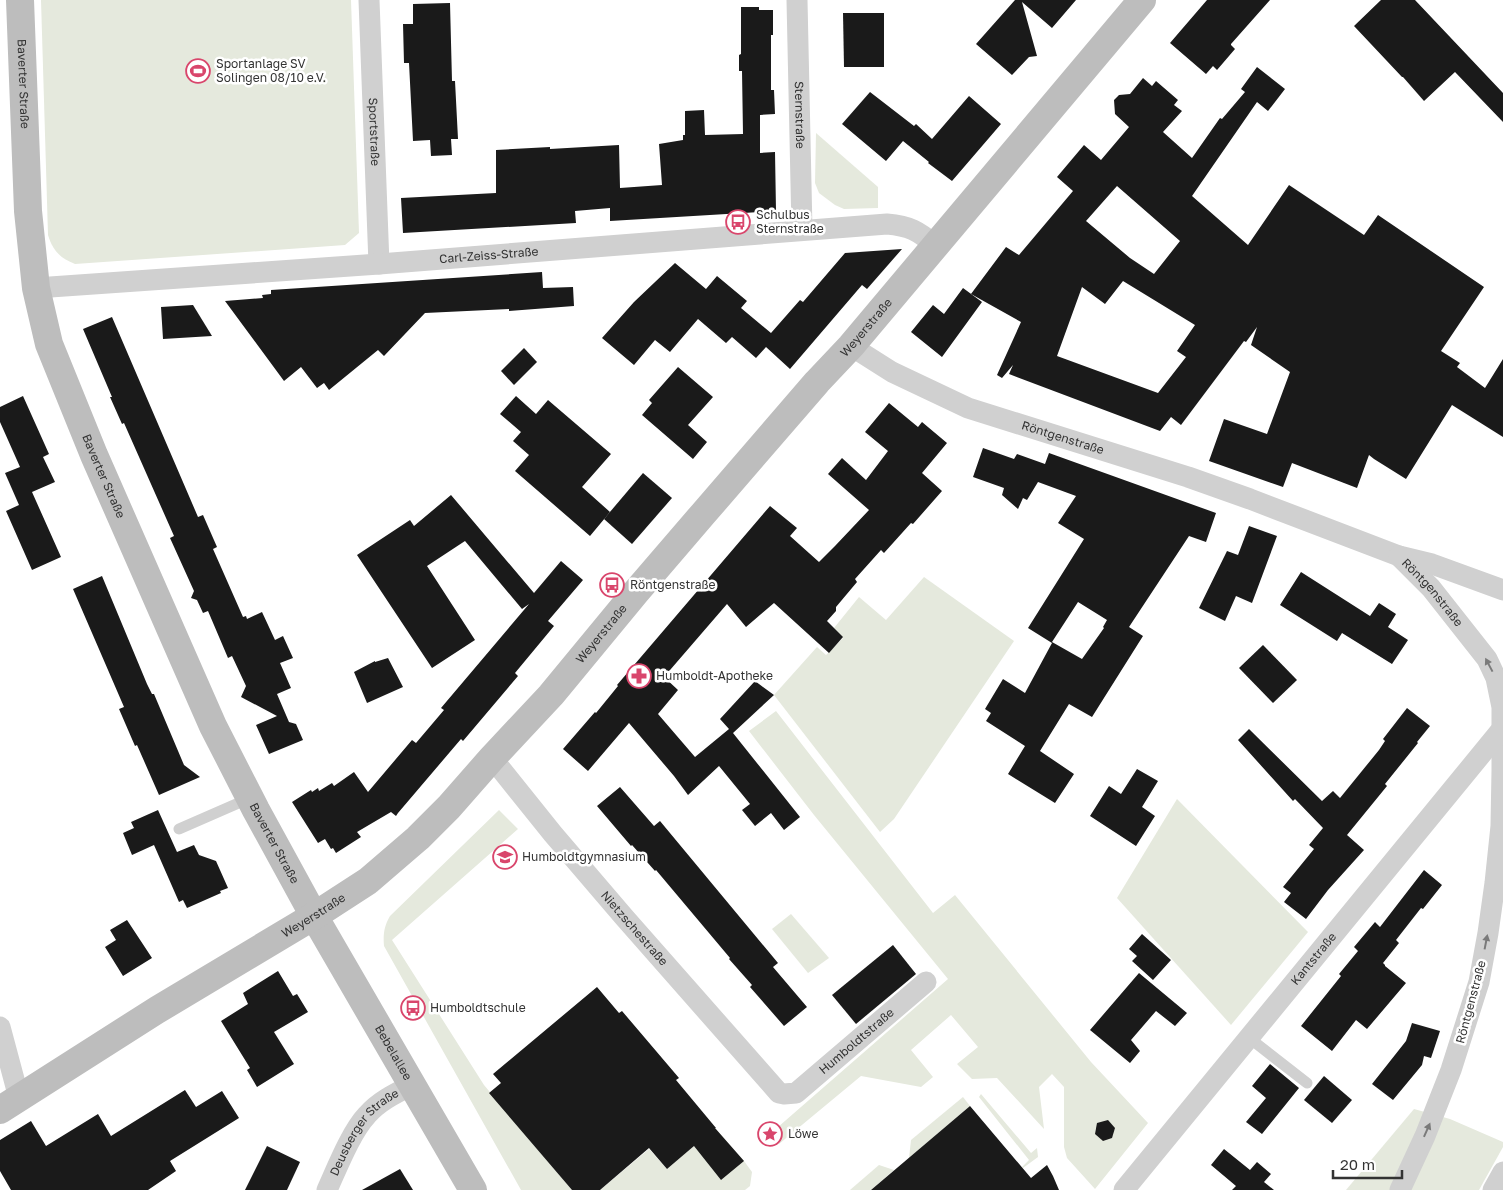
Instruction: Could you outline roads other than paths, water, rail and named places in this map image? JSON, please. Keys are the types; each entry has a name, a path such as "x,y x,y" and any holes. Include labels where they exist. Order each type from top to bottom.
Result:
{"main road":[{"name":"Baverter Straße","path":"20,0 28,211 36,288 50,344 94,456 209,717 250,798 314,916"},
{"name":"Weyerstraße","path":"10,1104 157,1010 314,916 368,881 408,847 449,807 560,685 636,592 817,382 851,346 1142,0"},
{"name":"Bebelallee","path":"314,916 473,1190"}],"street":[{"name":"Sportstraße","path":"369,0 379,264"},
{"name":"Sternstraße","path":"797,0 802,230"},
{"name":"Carl-Zeiss-Straße","path":"36,288 379,264 887,224 899,225 919,232 935,245"},
{"name":"Röntgenstraße","path":"851,346 892,372 968,408 1188,476 1399,556 1431,588 1486,659 1496,678 1502,706 1501,826 1495,883 1479,982 1441,1098 1400,1190"},
{"path":"1399,556 1432,564 1503,590"},
{"name":"Kantstraße","path":"1124,1190 1502,729"},
{"name":"Nietzschestraße","path":"492,758 553,834 630,924 774,1088 779,1093 784,1094"},
{"name":"Humboldtstraße","path":"784,1094 796,1093 926,982"},
{"path":"0,1027 10,1104"},
{"name":"Deusberger Straße","path":"327,1190 357,1128 367,1115 387,1098 412,1085"}],"lane":[{"path":"179,829 250,798"},
{"path":"1248,1037 1307,1083"}],"place":[{"name":"Sportanlage SV Solingen 08/10 e.V.","path":"198,71"},
{"name":"Schulbus Sternstraße","path":"738,222"},
{"name":"Röntgenstraße","path":"612,585"},
{"name":"Humboldt-Apotheke","path":"639,676"},
{"name":"Humboldtgymnasium","path":"505,857"},
{"name":"Humboldtschule","path":"413,1008"},
{"name":"Löwe","path":"770,1134"}]}
